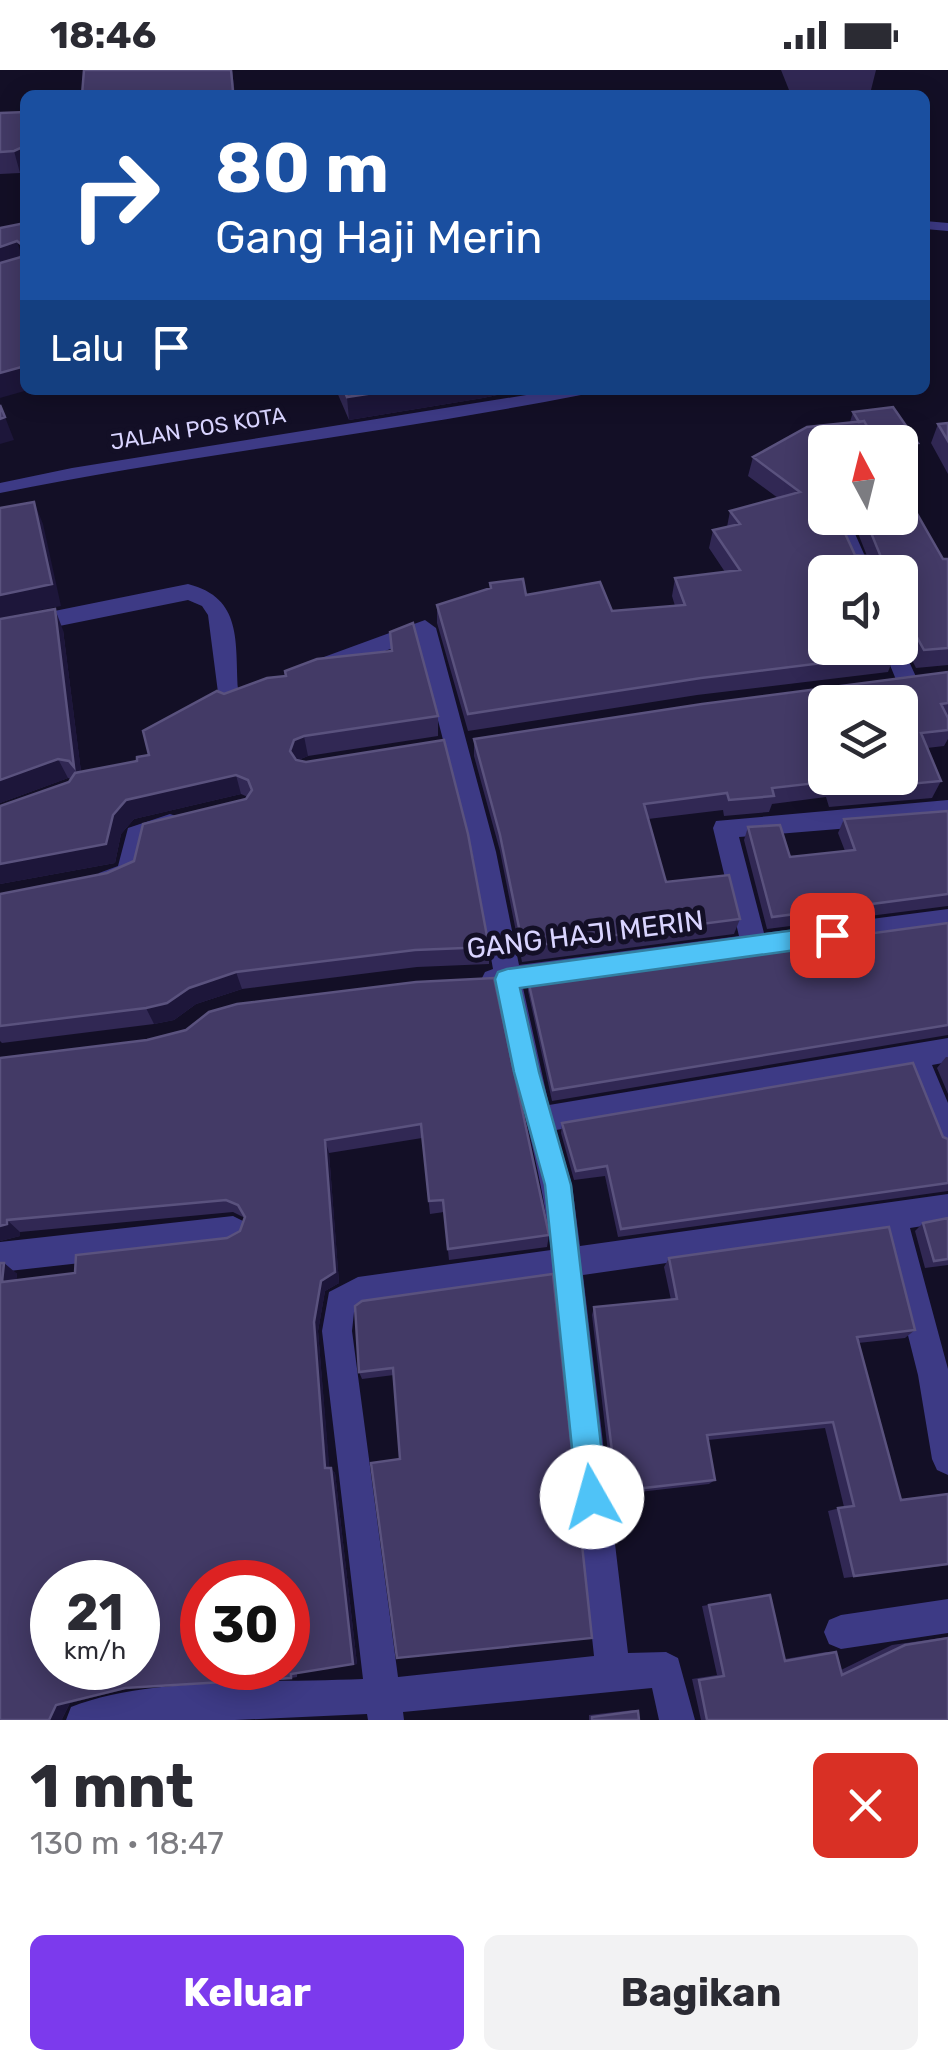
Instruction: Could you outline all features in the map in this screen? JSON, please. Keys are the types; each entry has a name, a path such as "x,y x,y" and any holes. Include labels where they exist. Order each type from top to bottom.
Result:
{"street":[{"path":"0,630 188,592 206,596 217,608 228,702 424,628 442,686 445,750 484,852 526,1072 558,1185 613,1671"},
{"path":"896,665 897,682 934,678"},
{"path":"445,750 488,742"},
{"path":"754,944 725,828 948,810"},
{"path":"91,884 128,872 138,835 144,830 192,820"},
{"name":"GANG HAJI MERIN","path":"461,982 948,920"},
{"path":"542,1119 948,1050"},
{"path":"916,1057 948,1136"},
{"path":"385,1708 336,1331 340,1303 358,1292 570,1265 948,1208"},
{"path":"892,1215 934,1375 948,1459"},
{"path":"0,1257 233,1231"},
{"path":"841,1632 948,1616"},
{"path":"84,1720 146,1706 385,1708 613,1671 666,1670 677,1720"}],"lane":[{"name":"JALAN POS KOTA","path":"0,488 101,466 479,411 557,395"}],"building":[{"path":"84,70 231,70 233,90 82,90"},
{"path":"20,112 20,148 0,152 0,113"},
{"path":"20,224 20,243 0,247 0,228"},
{"path":"20,257 20,367 0,373 0,263"},
{"path":"893,407 906,425 866,425 853,412"},
{"path":"864,421 866,425 826,425"},
{"path":"948,423 948,441 938,424"},
{"path":"807,427 808,535 846,535 855,555 808,555 808,665 468,714 437,605 491,588 490,583 523,579 526,595 600,582 612,611 685,605 675,578 740,570 713,530 740,524 730,511 800,492 753,457"},
{"path":"34,502 52,584 0,595 0,508"},
{"path":"918,515 943,559 948,559 948,648 924,650 918,639 918,555 880,555 872,535 918,535"},
{"path":"55,609 74,767 69,761 58,759 0,780 0,619"},
{"path":"413,623 438,716 304,736 294,740 290,751 296,760 306,762 444,740 468,834 489,947 415,950 236,972 189,988 167,1003 146,1008 0,1026 0,894 107,873 134,861 143,824 246,799 252,790 248,780 236,775 126,800 113,815 106,844 0,864 0,806 69,782 75,773 149,755 143,731 217,691 224,694 267,678 286,676 285,671 317,659 392,651 390,632"},
{"path":"948,672 948,703 941,704 948,718 948,730 921,733 941,781 918,783 918,685 848,685"},
{"path":"808,690 808,784 772,788 774,796 729,800 727,793 644,804 666,882 729,875 740,919 523,947 500,835 474,739"},
{"path":"948,811 948,894 772,917 748,827 780,825 790,857 855,850 844,819"},
{"path":"948,923 948,1025 553,1090 528,980"},
{"path":"494,978 549,1235 448,1249 443,1200 429,1201 421,1124 325,1140 335,1272 321,1281 314,1322 325,1468 331,1468 353,1664 310,1671 310,1560 180,1560 180,1685 160,1686 160,1560 30,1560 30,1690 117,1690 56,1705 49,1720 0,1720 0,1263 4,1263 2,1282 75,1273 76,1255 227,1238 240,1231 245,1217 238,1205 226,1200 7,1220 7,1224 0,1226 0,1058 147,1040 186,1030 209,1012 237,1004 416,982"},
{"path":"913,1063 943,1137 948,1139 948,1183 621,1229 607,1166 576,1171 562,1123"},
{"path":"948,1218 948,1259 934,1261 923,1223"},
{"path":"889,1227 915,1330 857,1337 901,1500 948,1494 948,1564 854,1576 838,1508 854,1506 833,1422 707,1435 715,1480 617,1491 594,1307 677,1299 669,1258"},
{"path":"553,1274 592,1638 397,1658 371,1463 400,1459 393,1368 359,1372 355,1306 362,1301"},
{"path":"770,1595 785,1661 836,1652 842,1675 905,1645 948,1638 948,1720 707,1720 699,1680 724,1676 709,1605"},
{"path":"638,1711 639,1720 592,1720 592,1717"}],"route":[{"path":"592,1497 570,1265 558,1185 526,1072 507,979 832,935"}]}
